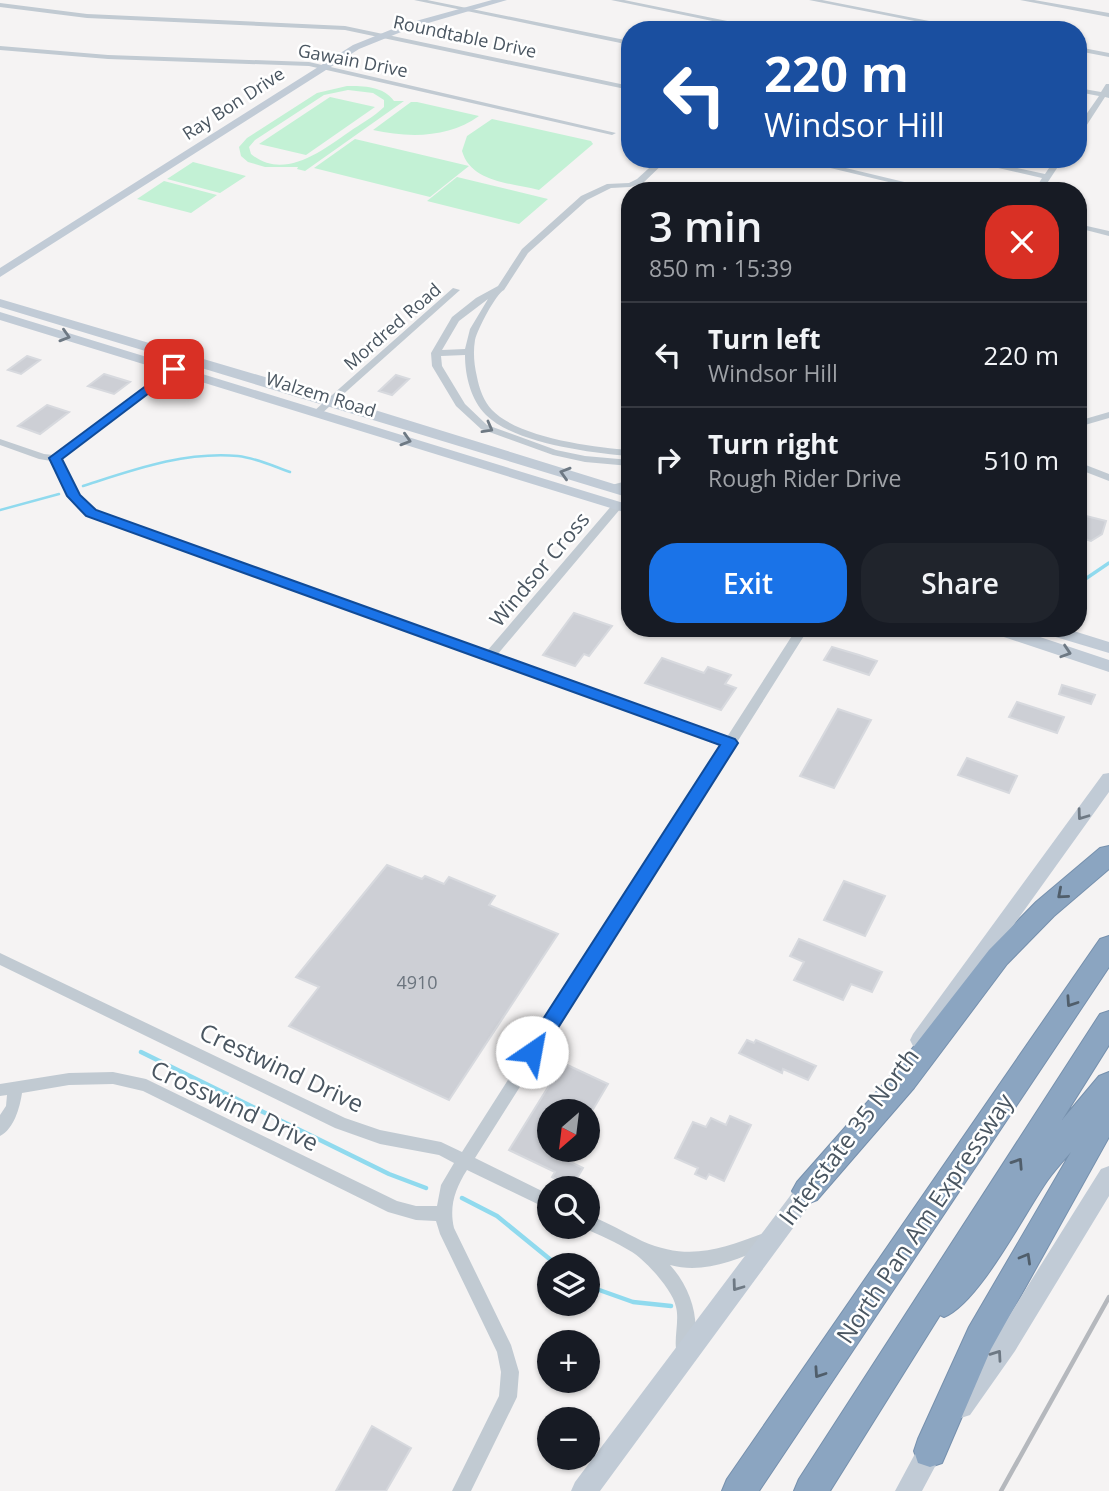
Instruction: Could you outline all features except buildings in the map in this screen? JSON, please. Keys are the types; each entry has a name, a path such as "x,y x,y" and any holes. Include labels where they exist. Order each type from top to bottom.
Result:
{"highway":[{"path":"807,1191 904,1080 998,957 1045,909 1109,855"},
{"name":"North Pan Am Expressway","path":"739,1491 1109,946"},
{"path":"811,1491 1109,1022"},
{"path":"891,1367 979,1260 1038,1170 1109,1084"},
{"path":"930,1451 980,1338 1109,1111"}],"main road":[{"name":"Ray Bon Drive","path":"0,273 356,47 384,35 502,0"},
{"name":"Walzem Road","path":"0,303 331,401 621,491"},
{"name":"Walzem Road","path":"0,316 621,504"},
{"path":"174,369 190,366 252,378"},
{"path":"1038,637 1101,650"},
{"path":"1068,637 1101,650 1109,666"},
{"path":"1101,650 1109,671"},
{"name":"Interstate 35 North","path":"584,1491 1109,779"},
{"path":"908,1491 930,1451 1006,1343 1109,1176"}],"street":[{"path":"417,0 621,41"},
{"path":"614,0 722,21"},
{"path":"812,0 924,21"},
{"path":"1023,0 1109,15"},
{"name":"Roundtable Drive","path":"0,5 87,16 333,26 621,86"},
{"name":"Gawain Drive","path":"0,48 96,56 309,64 612,133"},
{"path":"1087,51 1109,55"},
{"path":"1087,120 1106,95 1109,86"},
{"path":"1087,92 1106,95"},
{"path":"638,182 654,168"},
{"path":"837,168 898,182"},
{"path":"1005,168 1047,177"},
{"path":"1044,182 1053,168"},
{"path":"621,185 610,186 584,198 524,251 478,321 471,339 470,352 474,386 481,403 491,415 510,426 561,443 621,452"},
{"path":"1087,225 1109,225"},
{"path":"1087,228 1109,234"},
{"name":"Mordred Road","path":"317,412 456,290"},
{"path":"494,294 479,300 455,319 436,353 437,366 461,406 484,427 553,452 585,459 621,462"},
{"path":"455,319 478,321"},
{"path":"436,353 470,352"},
{"path":"0,442 43,457 55,458 174,369"},
{"path":"1087,421 1109,415"},
{"path":"55,458 74,496 91,513 730,743"},
{"path":"1087,469 1109,478"},
{"path":"612,488 621,486"},
{"name":"Windsor Cross","path":"490,656 621,512"},
{"path":"461,1491 508,1397 510,1372 505,1351 453,1245 443,1214 449,1185 797,637"},
{"name":"Crestwind Drive","path":"0,959 341,1123 380,1137 423,1144 463,1160 537,1197"},
{"name":"Crosswind Drive","path":"8,1090 69,1079 113,1078 146,1085 394,1207 416,1213 443,1214"},
{"path":"0,1129 13,1107 8,1090"},
{"path":"600,1228 677,1261 694,1263 716,1261 774,1236"},
{"path":"635,1245 674,1280 682,1292 688,1323 682,1361"}],"green space":[{"path":"347,86 366,87 384,92 394,101 404,101 305,171 297,169 298,167 265,167 248,162 241,156 239,147 247,138 317,93","holes":["348,90 373,93 384,100 384,107 315,154 289,164 276,165 263,162 251,154 249,147 255,140 324,95"]},
{"path":"330,97 375,107 306,155 259,144"},
{"path":"411,102 479,116 455,129 428,134 373,130"},
{"path":"492,119 591,141 593,144 539,190 506,183 483,176 474,170 462,151 467,136"},
{"path":"355,139 469,166 430,197 314,168"},
{"path":"193,162 246,176 220,193 167,179"},
{"path":"457,177 548,199 519,224 427,201"},
{"path":"164,181 217,195 191,213 137,199"}],"waterway":[{"path":"83,486 159,463 198,456 245,457 290,472"},
{"path":"0,510 59,494"},
{"path":"1087,578 1109,563"},
{"path":"141,1052 389,1174 426,1188"},
{"path":"462,1198 497,1216 542,1253"},
{"path":"600,1290 633,1302 671,1306"}],"railway":[{"path":"1001,1491 1109,1297"}],"route":[{"path":"174,369 55,458 79,504 91,513 730,743 532,1052"}]}
